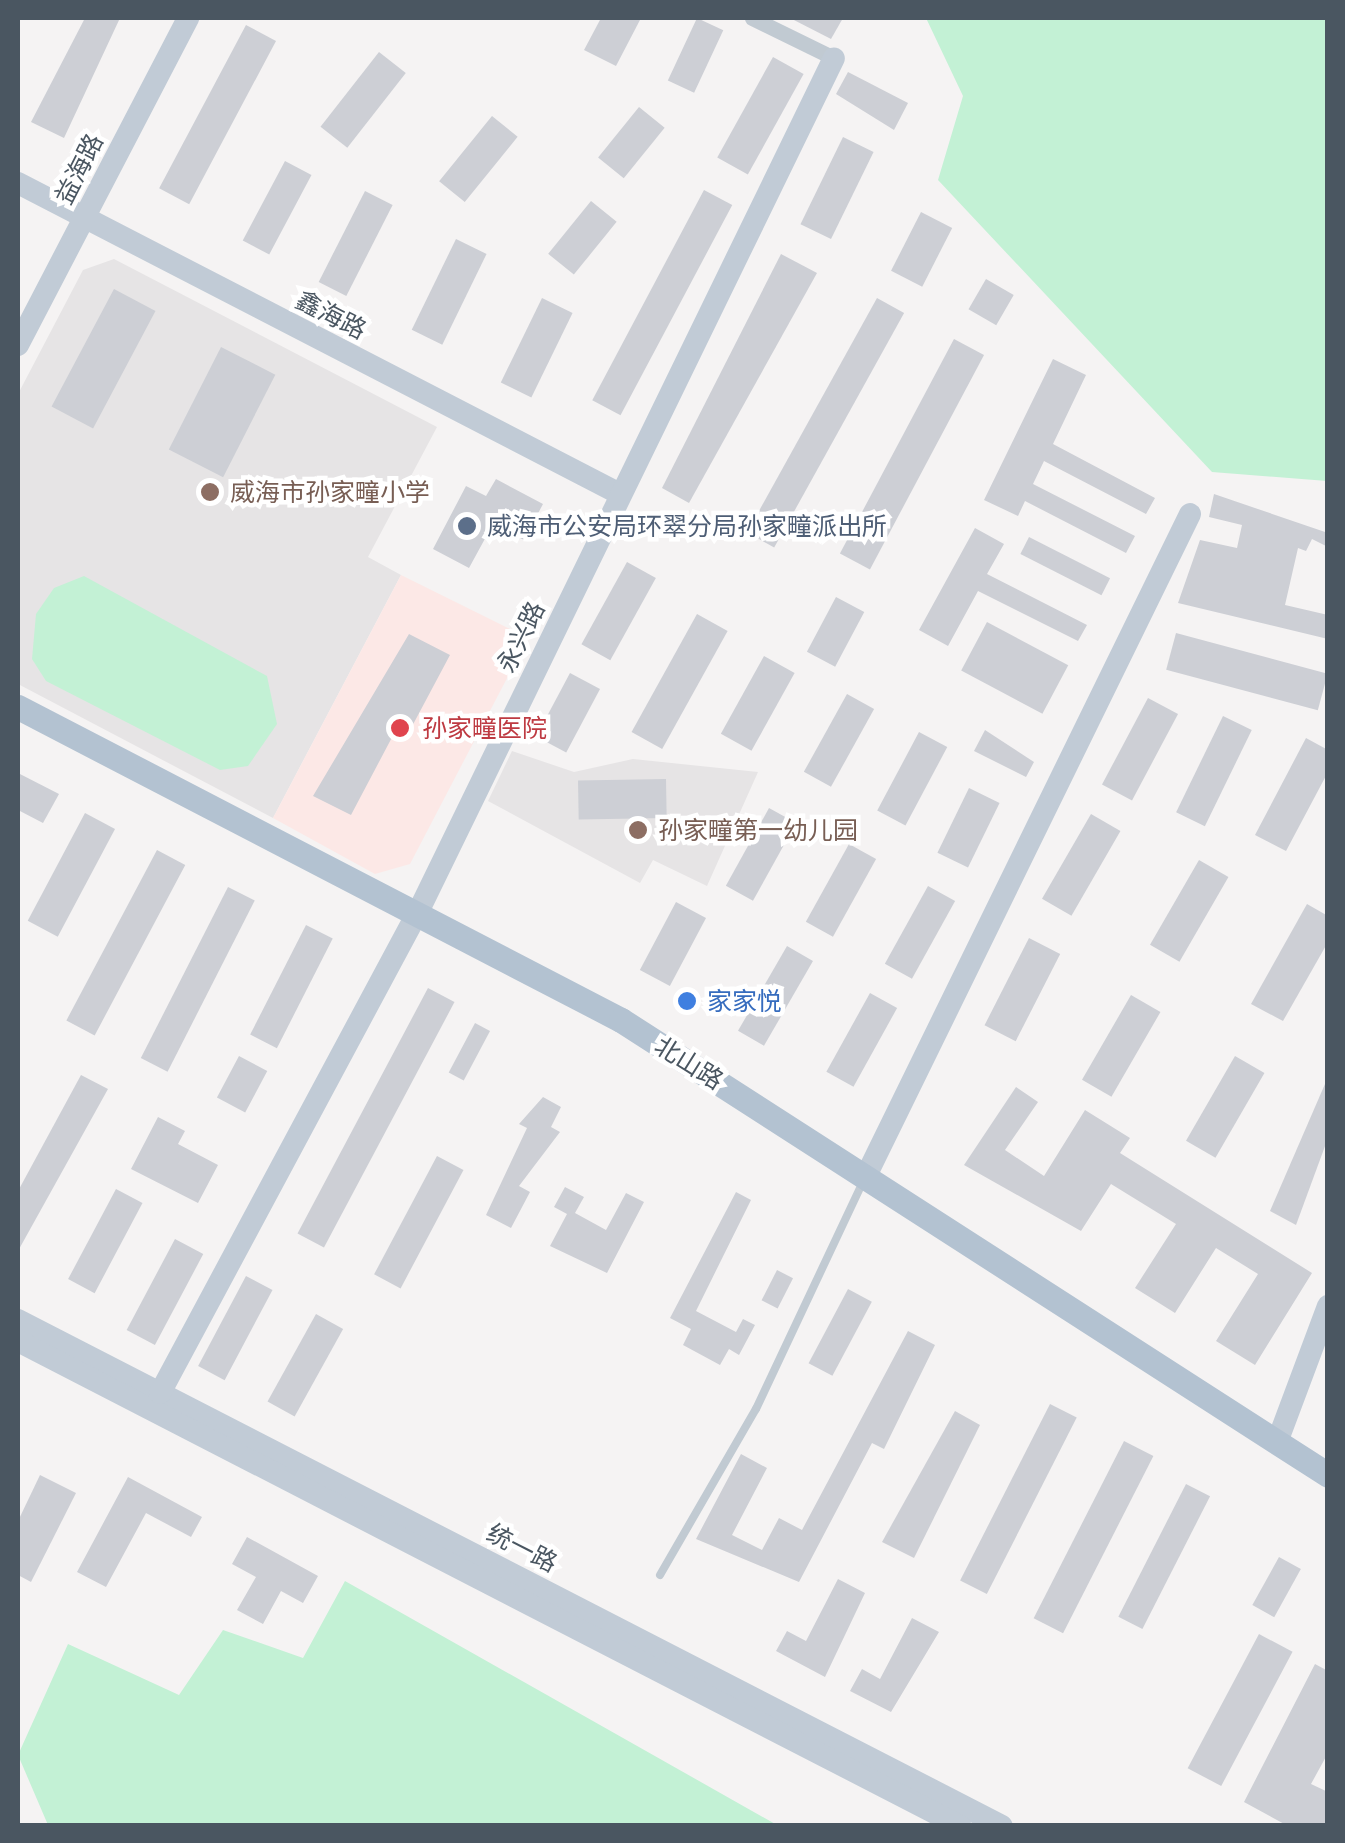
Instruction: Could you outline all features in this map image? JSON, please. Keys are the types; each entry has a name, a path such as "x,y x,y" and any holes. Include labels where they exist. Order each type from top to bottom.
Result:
{"main road":[{"name":"北山路","path":"18,707 420,908 621,1020 1279,1436 1328,1474"}],"street":[{"name":"益海路","path":"18,344 188,18"},
{"path":"752,18 834,58"},
{"name":"永兴路","path":"160,1393 420,908 834,58"},
{"name":"鑫海路","path":"18,183 620,494"},
{"path":"866,1176 1190,514"},
{"path":"1279,1436 1328,1306"},
{"name":"统一路","path":"18,1320 1002,1826"},
{"name":"统一路","path":"18,1341 960,1826"}],"lane":[{"path":"660,1575 756,1409 866,1176"}],"shaded area":[{"name":"威海市孙家疃小学","path":"114,259 437,427 368,557 401,575 273,818 18,684 18,394 83,270"},
{"name":"孙家疃医院","path":"401,575 528,638 410,864 375,874 273,818"},
{"name":"孙家疃第一幼儿园","path":"512,751 574,772 633,759 758,772 707,886 653,860 640,883 488,801"}],"green space":[{"path":"926,18 1327,18 1327,481 1212,472 938,180 963,96"},
{"path":"84,576 267,676 277,724 248,766 220,770 46,681 32,659 36,614 54,588"},
{"path":"345,1581 777,1825 48,1825 18,1755 68,1644 179,1695 223,1630 303,1658"}],"building":[{"path":"85,18 120,18 64,138 31,122"},
{"path":"601,18 641,18 616,66 584,50"},
{"path":"697,18 723,30 694,93 668,81"},
{"path":"790,18 843,18 831,39"},
{"path":"246,25 276,41 189,204 159,188"},
{"path":"379,52 406,73 347,148 321,127"},
{"path":"773,57 804,74 748,175 717,158"},
{"path":"848,72 908,103 894,130 836,94"},
{"path":"639,107 665,128 624,178 598,158"},
{"path":"492,116 518,137 465,202 439,181"},
{"path":"843,137 874,152 831,239 800,224"},
{"path":"285,161 311,175 269,255 243,240"},
{"path":"704,190 732,205 621,415 592,400"},
{"path":"365,191 393,205 346,296 319,282"},
{"path":"591,201 617,222 574,275 548,254"},
{"path":"921,212 952,228 922,287 891,271"},
{"path":"456,239 487,254 442,345 412,330"},
{"path":"781,254 817,273 689,503 662,488"},
{"path":"986,279 1014,295 996,325 968,309"},
{"path":"114,289 155,311 93,428 52,406"},
{"path":"542,298 573,313 531,397 501,382"},
{"path":"877,298 904,313 774,547 747,532"},
{"path":"954,339 984,355 870,570 840,554"},
{"path":"221,347 275,375 223,477 169,449"},
{"path":"1053,359 1086,375 1053,444 1155,498 1146,514 1044,461 1033,484 1135,536 1126,553 1025,501 1018,516 984,500"},
{"path":"496,479 543,504 524,540 493,524 469,568 433,549 466,486 486,496"},
{"path":"1214,494 1328,533 1328,547 1312,539 1306,551 1298,548 1285,605 1328,615 1328,639 1178,603 1200,540 1237,548 1242,525 1209,517"},
{"path":"975,528 1004,544 987,574 1087,625 1078,641 978,591 948,646 919,630"},
{"path":"1029,537 1110,578 1101,595 1020,554"},
{"path":"627,562 656,578 610,660 581,644"},
{"path":"836,597 864,612 835,667 807,652"},
{"path":"697,614 728,631 662,749 632,732"},
{"path":"987,622 1068,665 1042,714 961,671"},
{"path":"1176,633 1328,674 1318,710 1166,670"},
{"path":"409,634 450,655 409,732 398,726 351,815 313,796"},
{"path":"764,656 795,673 751,751 721,734"},
{"path":"570,673 600,689 566,753 536,737"},
{"path":"847,694 874,709 831,787 804,772"},
{"path":"1148,698 1178,714 1132,800 1102,785"},
{"path":"1223,716 1252,730 1205,826 1176,812"},
{"path":"985,730 1034,762 1026,777 974,751"},
{"path":"919,732 947,747 905,826 877,811"},
{"path":"1306,738 1328,750 1328,772 1286,851 1255,835"},
{"path":"18,773 59,794 43,823 18,810"},
{"path":"666,779 667,818 579,820 578,781"},
{"path":"969,788 1000,803 968,868 937,853"},
{"path":"769,808 796,823 753,901 726,886"},
{"path":"85,813 115,829 58,937 28,921"},
{"path":"1091,814 1120,831 1071,916 1042,899"},
{"path":"849,844 876,859 833,937 806,922"},
{"path":"157,850 185,865 95,1035 66,1020"},
{"path":"1199,860 1228,877 1179,962 1150,945"},
{"path":"928,886 955,901 912,979 885,964"},
{"path":"228,887 255,901 168,1072 141,1058"},
{"path":"676,902 706,918 670,986 640,970"},
{"path":"1307,904 1328,916 1328,942 1283,1021 1251,1004"},
{"path":"306,925 333,939 277,1048 250,1035"},
{"path":"1029,938 1060,954 1016,1041 985,1025"},
{"path":"787,946 813,961 764,1046 738,1031"},
{"path":"428,988 454,1002 324,1248 297,1233"},
{"path":"870,993 897,1008 853,1087 826,1072"},
{"path":"1131,995 1160,1012 1111,1097 1082,1080"},
{"path":"475,1023 490,1031 464,1080 449,1072"},
{"path":"239,1056 267,1071 245,1113 217,1097"},
{"path":"1235,1056 1264,1073 1215,1158 1186,1141"},
{"path":"81,1075 108,1089 18,1251 18,1191"},
{"path":"1328,1077 1328,1138 1296,1225 1270,1211"},
{"path":"1016,1087 1038,1102 1005,1150 1044,1176 1085,1110 1130,1138 1120,1153 1312,1273 1255,1365 1216,1341 1258,1274 1216,1248 1175,1313 1135,1288 1176,1224 1111,1184 1081,1231 964,1165"},
{"path":"543,1097 561,1107 551,1127 560,1132 519,1186 530,1192 511,1228 486,1215 527,1128 519,1124"},
{"path":"158,1117 185,1131 178,1144 218,1165 198,1203 131,1169"},
{"path":"437,1156 463,1170 401,1288 374,1274"},
{"path":"565,1187 584,1197 575,1213 606,1230 626,1193 644,1202 607,1273 550,1246 567,1214 554,1207"},
{"path":"116,1189 142,1203 95,1293 68,1279"},
{"path":"736,1192 751,1200 696,1311 736,1332 743,1319 755,1325 739,1355 729,1349 720,1365 683,1345 691,1329 670,1318"},
{"path":"175,1239 203,1254 155,1345 127,1330"},
{"path":"777,1270 793,1278 778,1308 762,1300"},
{"path":"246,1276 272,1290 225,1380 198,1366"},
{"path":"848,1289 872,1302 832,1376 809,1363"},
{"path":"316,1314 343,1329 295,1416 268,1401"},
{"path":"908,1331 935,1345 884,1449 872,1443 799,1582 696,1539 741,1454 767,1468 732,1535 762,1550 779,1518 802,1530"},
{"path":"1050,1404 1077,1418 987,1594 960,1580"},
{"path":"955,1411 980,1425 914,1558 882,1542"},
{"path":"1124,1441 1153,1456 1063,1633 1034,1618"},
{"path":"40,1475 76,1493 31,1582 18,1575 18,1521"},
{"path":"128,1477 202,1517 191,1537 146,1513 106,1587 77,1572"},
{"path":"1186,1484 1210,1496 1142,1629 1118,1617"},
{"path":"247,1537 318,1576 303,1603 281,1591 263,1624 237,1610 256,1577 232,1564"},
{"path":"1279,1557 1301,1569 1274,1617 1252,1605"},
{"path":"838,1579 865,1593 825,1677 776,1651 787,1631 806,1641"},
{"path":"912,1618 939,1632 891,1712 850,1691 862,1669 880,1679"},
{"path":"1259,1634 1293,1652 1221,1786 1188,1768"},
{"path":"1315,1664 1328,1671 1328,1753 1311,1784 1328,1792 1328,1826 1288,1826 1244,1802"}],"place":[{"name":"威海市孙家疃小学","path":"210,492"},
{"name":"威海市公安局环翠分局孙家疃派出所","path":"467,526"},
{"name":"孙家疃医院","path":"400,728"},
{"name":"孙家疃第一幼儿园","path":"638,830"},
{"name":"家家悦","path":"687,1001"}]}
